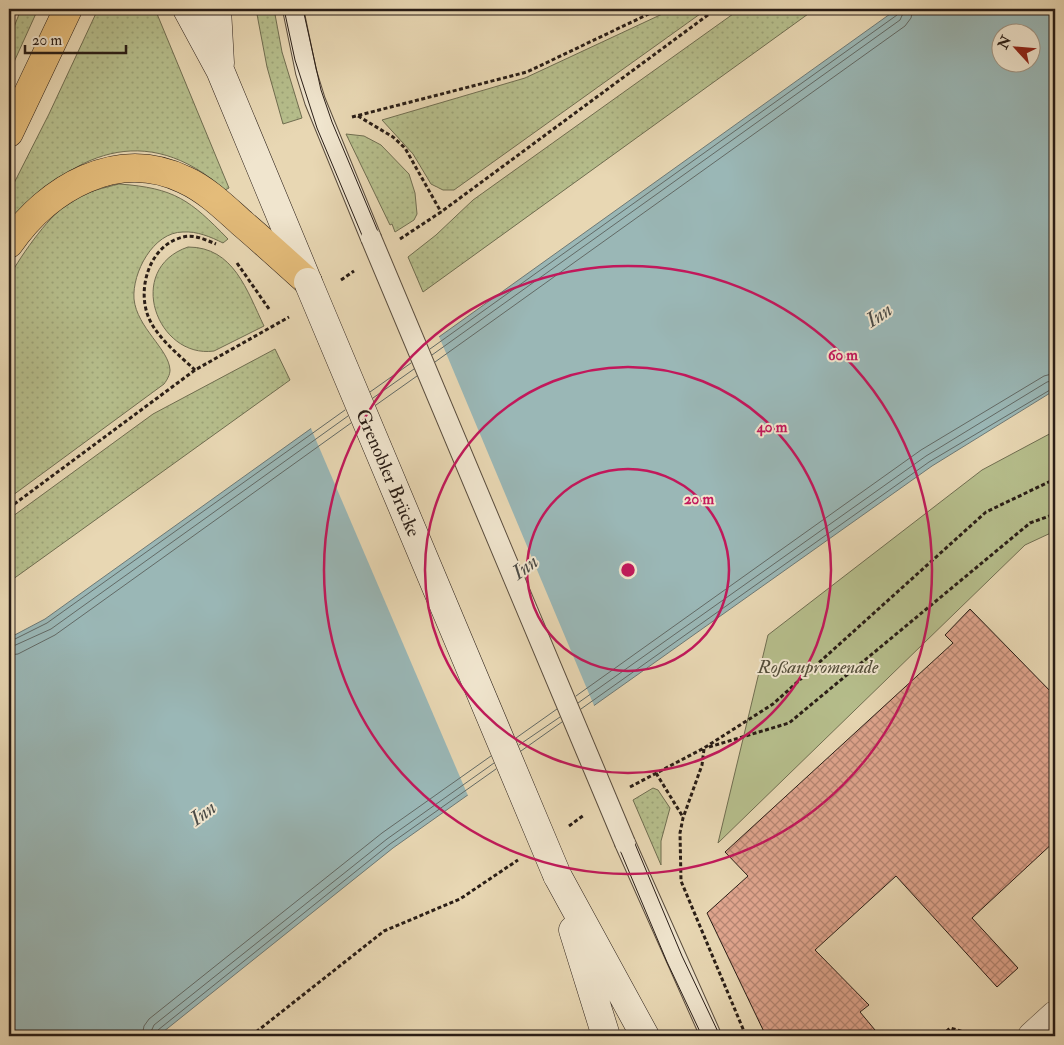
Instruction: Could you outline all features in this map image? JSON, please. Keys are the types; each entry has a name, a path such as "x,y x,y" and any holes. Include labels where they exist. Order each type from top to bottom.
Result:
{"main road":[{"path":"9,133 68,9"},
{"name":"Grenobler Brücke","path":"187,9 220,70 557,876 606,1036"},
{"name":"Grenobler Brücke","path":"217,9 220,70"},
{"path":"9,244 30,217 60,191 77,181 110,171 148,168 167,172 205,192 308,282"},
{"name":"Grenobler Brücke","path":"557,876 645,1036"},
{"path":"1032,1036 1055,1015"}],"lane":[{"path":"293,9 306,72 317,107 625,843 711,1036"}],"path":[{"path":"346,117 358,116 527,72 659,9"},
{"path":"358,116 393,137 404,148 441,212 716,9"},
{"path":"9,508 196,370 155,330 144,305 145,283 152,262 158,252 174,240 192,236 220,246"},
{"path":"233,257 269,309"},
{"path":"626,789 704,748 773,704 986,512 1055,479"},
{"path":"704,748 789,723 1030,523 1055,514"},
{"path":"704,748 702,765 696,786 683,818 679,851 680,881 746,1036"},
{"path":"656,773 683,818"},
{"path":"563,829 587,813"},
{"path":"251,1036 384,931 460,899 524,856"},
{"path":"942,1036 950,1028 978,1036"}],"green space":[{"path":"21,9 38,9 9,73 9,40"},
{"path":"98,9 155,9 229,188 225,190 195,168 166,155 138,151 110,154 83,164 58,179 33,200 9,225 9,193 49,114"},
{"path":"256,9 274,9 282,52 302,118 283,124 267,67"},
{"path":"673,9 707,9 454,190 443,190 431,184 413,154 382,120 525,78"},
{"path":"740,9 815,9 423,292 408,257 436,235 473,200"},
{"path":"346,134 364,136 381,145 409,174 415,193 417,214 414,220 395,232"},
{"path":"119,184 154,189 180,198 203,215 228,239 223,243 199,233 183,232 172,234 154,246 141,266 134,289 134,299 136,310 146,329 168,362 170,370 167,379 164,384 9,498 9,277 38,234 65,205 85,194"},
{"path":"188,247 204,249 217,254 228,263 245,286 264,326 214,351 194,350 177,341 164,327 156,310 153,292 157,274 168,258"},
{"path":"275,349 290,380 9,582 9,519 153,414"},
{"name":"Roßaupromenade","path":"1055,431 1055,531 1025,545 718,843 768,635 982,470"},
{"path":"653,788 658,790 670,808 661,841 661,865 633,800"}],"water":[{"name":"Inn","path":"897,9 1055,9 1055,390 932,466 393,848 158,1036 9,1036 9,638 45,619"}],"pier":[{"path":"438,334 595,708 469,798 310,426"}],"building":[{"path":"970,609 1055,696 1055,841 972,918 1018,968 997,987 896,876 815,950 869,1005 860,1012 880,1036 766,1036 707,913 748,876 725,852 953,643 945,635"}],"tram line":[{"path":"284,9 295,60 317,128 667,962 702,1036"},
{"path":"303,9 321,90 332,122 682,956 720,1036"}]}
